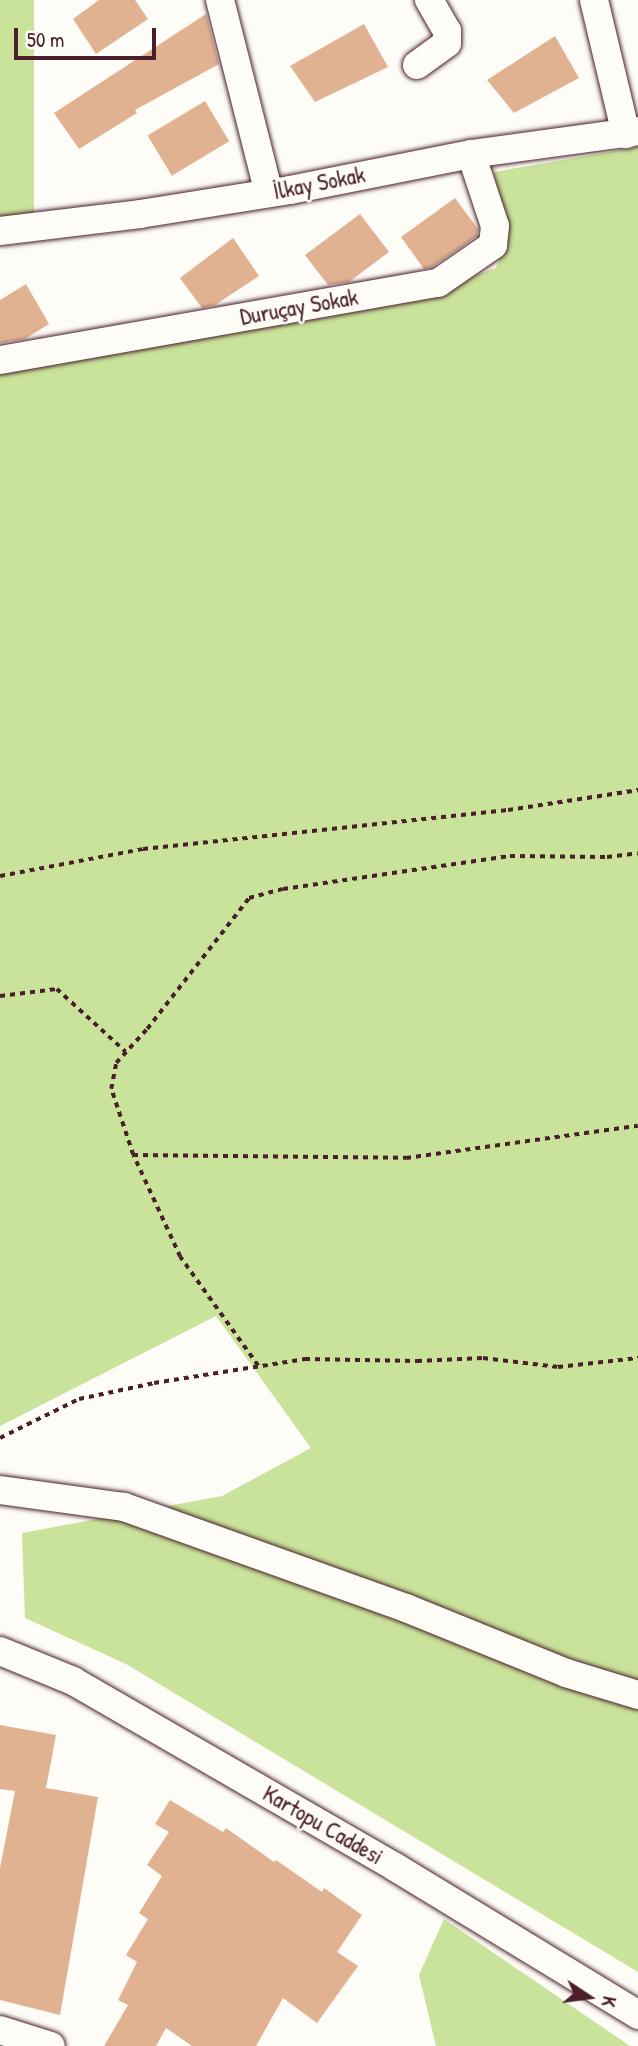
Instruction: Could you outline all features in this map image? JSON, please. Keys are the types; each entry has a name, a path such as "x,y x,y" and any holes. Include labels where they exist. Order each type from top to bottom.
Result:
{"street":[{"path":"220,0 269,193"},
{"path":"417,65 447,43 447,31 429,0"},
{"path":"600,3 632,132"},
{"name":"İlkay Sokak","path":"0,231 140,214 269,193 471,153 632,132"},
{"name":"Duruçay Sokak","path":"0,360 438,283 493,245 495,226 471,153"},
{"path":"0,1489 124,1507 406,1608 566,1673 638,1695"},
{"name":"Kartopu Caddesi","path":"0,1651 17,1655 84,1688 395,1867 638,2015"},
{"path":"0,2031 51,2046"}],"path":[{"path":"0,876 143,849 508,810 638,790"},
{"path":"258,1366 180,1257 133,1155 111,1089 116,1063 249,898 284,889 510,856 607,857 638,853"},
{"path":"0,996 57,989 126,1052"},
{"path":"133,1155 406,1158 638,1126"},
{"path":"0,1438 79,1399 305,1359 417,1361 483,1358 558,1367 638,1358"}],"green space":[{"path":"0,0 34,0 34,218 0,218"},
{"path":"638,147 638,1972 126,1664 25,1618 22,1533 222,1496 311,1448 216,1316 0,1426 0,360 420,295 496,268 506,241 494,172"},
{"path":"444,1919 630,2046 436,2046 419,1975"}],"building":[{"path":"99,0 135,0 148,19 96,54 73,19"},
{"path":"206,14 219,64 135,110 137,113 79,149 54,113"},
{"path":"364,24 388,67 315,102 290,66"},
{"path":"555,36 579,78 514,113 487,80"},
{"path":"205,101 229,141 172,176 148,136"},
{"path":"455,198 478,229 477,236 432,267 424,269 401,237"},
{"path":"360,214 389,252 349,282 328,285 305,255"},
{"path":"233,238 259,276 215,305 202,308 180,278"},
{"path":"26,284 49,324 25,339 0,343 0,300"},
{"path":"0,1725 56,1735 46,1788 98,1797 60,2015 0,2000 0,1868 15,1791 0,1789"},
{"path":"170,1800 223,1832 226,1828 274,1862 276,1860 322,1892 324,1888 362,1915 337,1952 358,1966 317,2023 283,1998 256,2046 192,2046 166,2028 156,2046 104,2046 128,2005 118,2000 137,1962 126,1955 148,1919 139,1913 162,1876 147,1865 169,1832 155,1824"}]}
